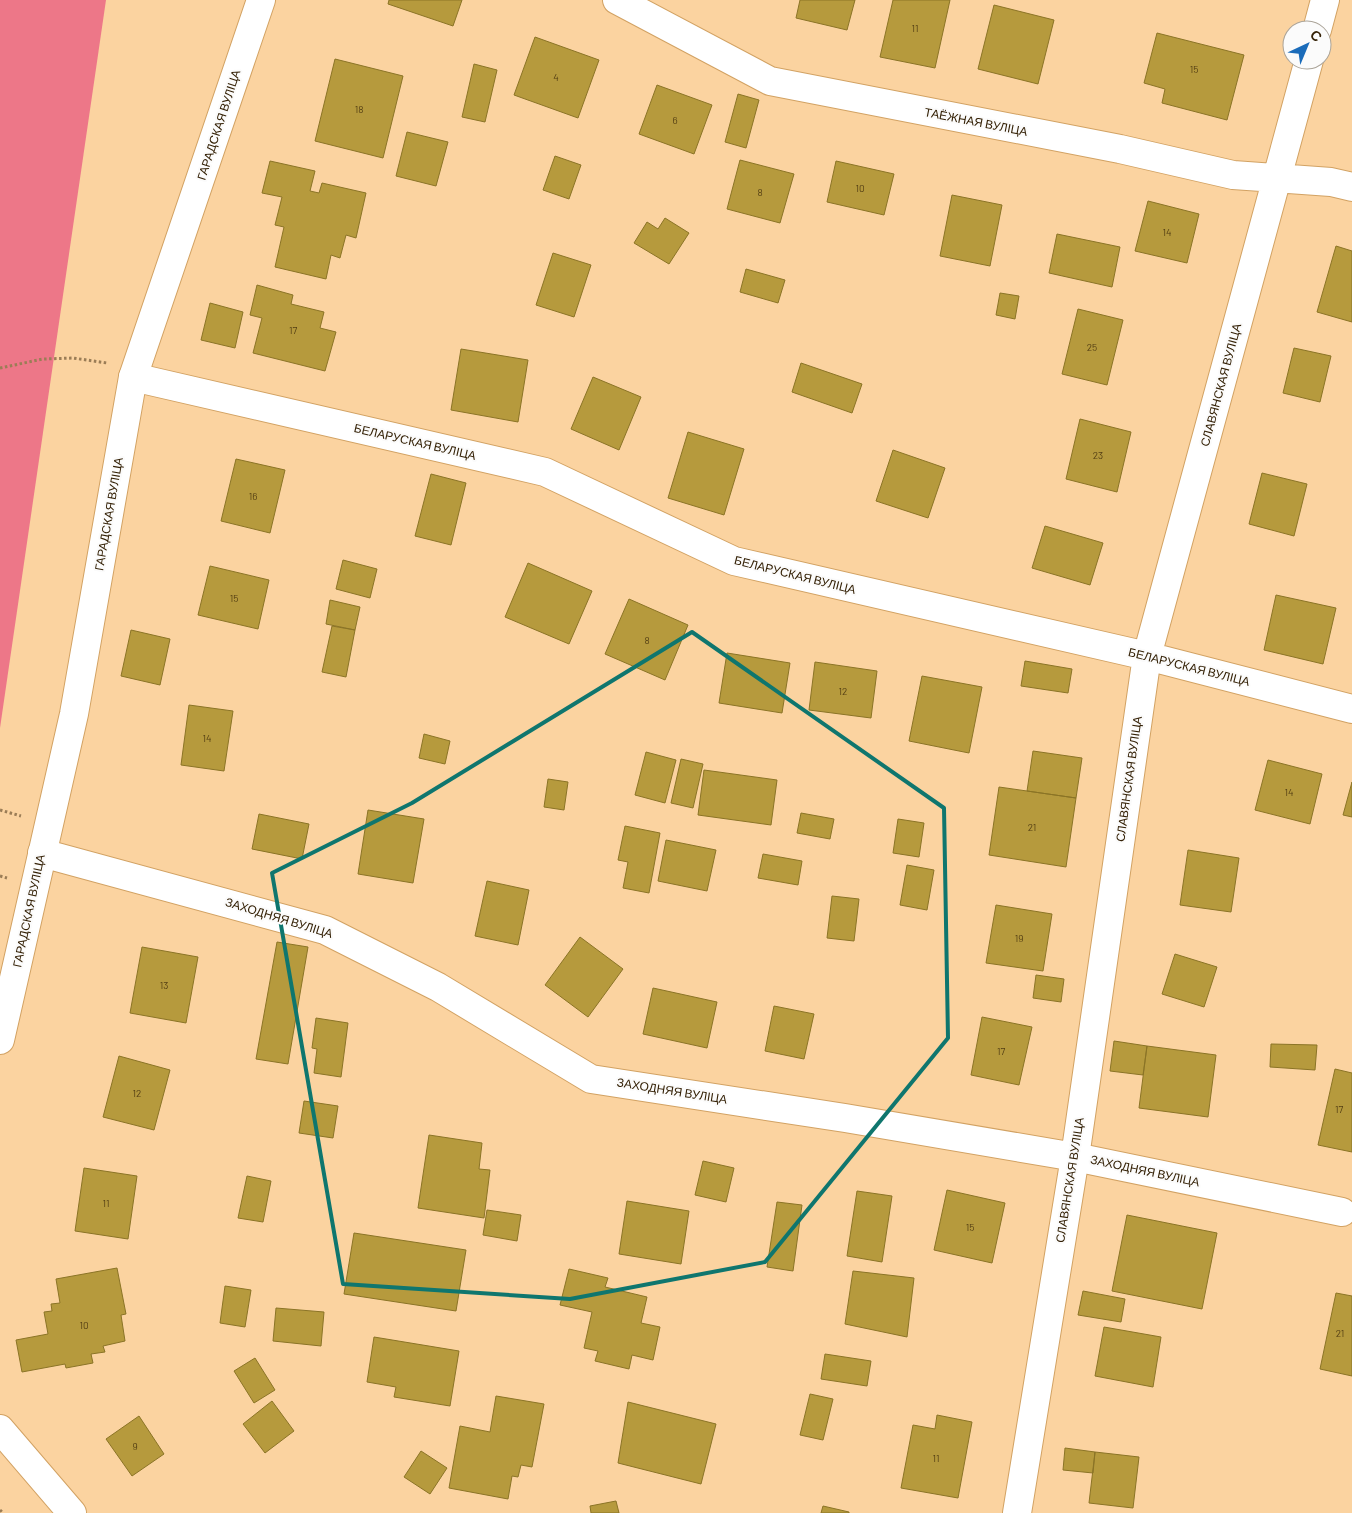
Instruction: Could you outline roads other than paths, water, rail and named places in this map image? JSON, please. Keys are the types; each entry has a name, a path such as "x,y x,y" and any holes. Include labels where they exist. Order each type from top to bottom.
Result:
{"street":[{"name":"ГАРАДСКАЯ ВУЛІЦА","path":"0,1040 74,714 133,377 144,352 261,0"},
{"name":"ТАЁЖНАЯ ВУЛІЦА","path":"617,0 770,81 1120,149 1233,175 1331,182 1352,187"},
{"path":"1320,20 1325,0"},
{"name":"СЛАВЯНСКАЯ ВУЛІЦА","path":"1017,1513 1075,1156 1147,656 1306,70"},
{"name":"БЕЛАРУСКАЯ ВУЛІЦА","path":"133,377 545,472 734,561 1147,656 1352,709"},
{"name":"ЗАХОДНЯЯ ВУЛІЦА","path":"42,852 325,930 438,987 591,1079 1075,1156 1342,1212"},
{"path":"0,1429 72,1513"}]}
